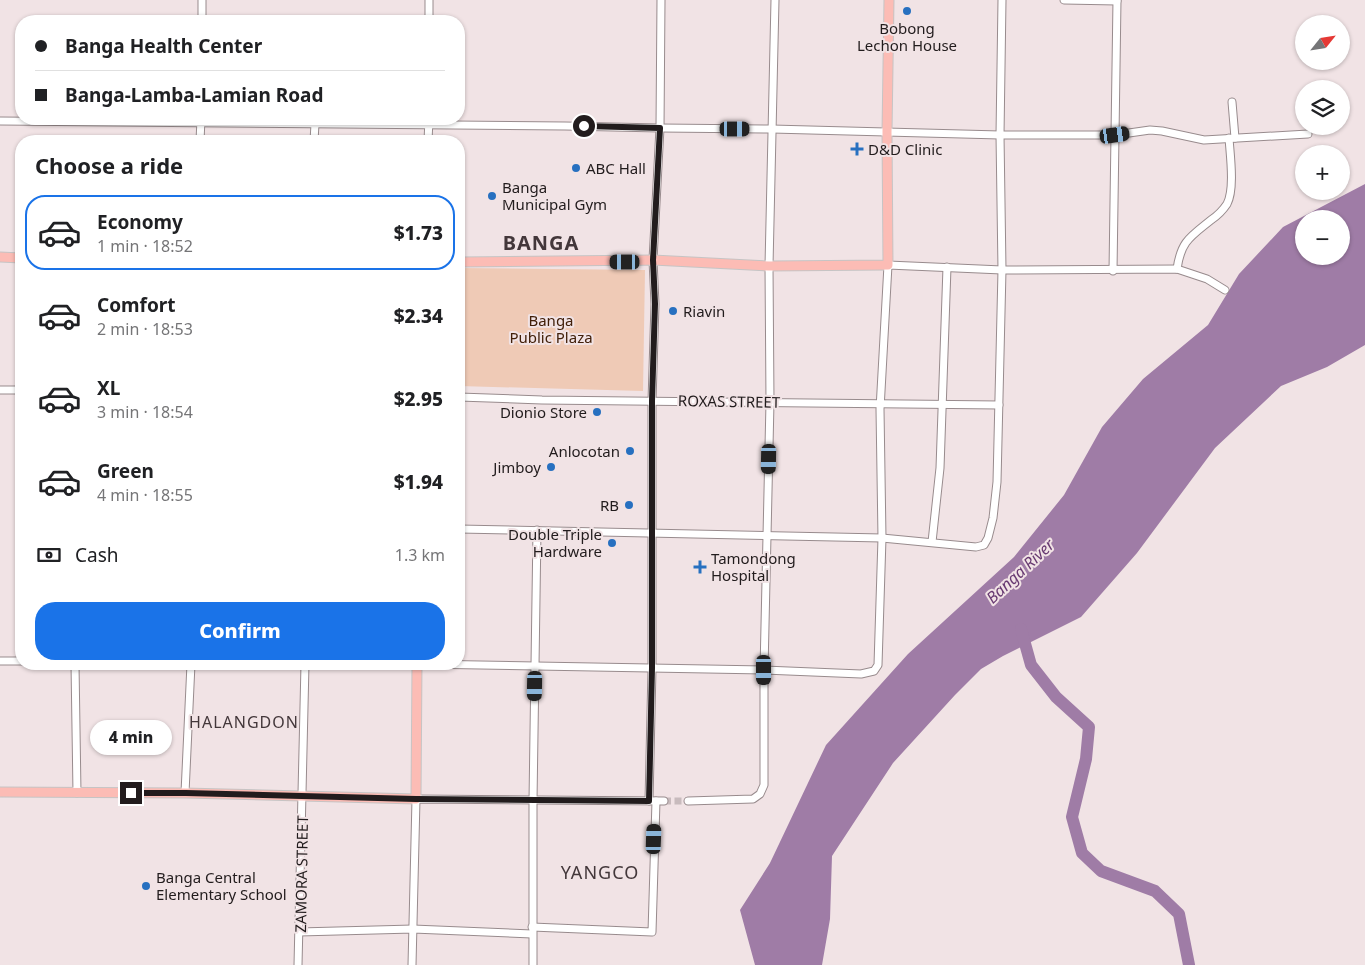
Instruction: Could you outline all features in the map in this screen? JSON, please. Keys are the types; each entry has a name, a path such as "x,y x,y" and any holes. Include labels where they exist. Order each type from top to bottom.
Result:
{"main road":[{"path":"465,262 653,260 770,266 888,265 887,132 889,0"},
{"path":"0,258 15,258"},
{"path":"0,792 186,793 416,799 417,670"}],"street":[{"path":"202,0 202,15"},
{"path":"429,0 429,15"},
{"path":"299,932 413,929 652,932 652,401 655,304 653,260 660,128 661,0"},
{"path":"688,801 746,800 757,797 763,790 775,0"},
{"path":"465,529 882,538 984,545 988,538 993,518 997,482 1002,270 1000,135 1002,0"},
{"path":"1064,0 1117,1 1113,271"},
{"path":"1178,269 1184,244 1219,214 1227,203 1230,183 1232,102"},
{"path":"0,121 15,121"},
{"path":"465,123 1000,135 1115,135 1150,130 1204,140 1295,135"},
{"path":"465,665 764,670 861,674 876,670 878,665 882,538 880,413 888,265 1002,270 1113,271 1178,269 1200,276 1225,290"},
{"path":"932,542 940,468 947,267"},
{"path":"0,390 15,390"},
{"name":"ROXAS STREET","path":"465,397 999,405"},
{"path":"533,965 533,801 537,530"},
{"path":"0,661 15,661"},
{"path":"75,670 77,793"},
{"path":"186,793 191,670"},
{"name":"ZAMORA STREET","path":"298,965 305,670"},
{"path":"412,965 416,799 664,801"}],"green space":[{"name":"Banga Public Plaza","path":"465,268 645,270 643,391 465,386"}],"water":[{"name":"Banga River","path":"1365,184 1365,345 1327,367 1281,386 1215,448 1137,553 1081,617 981,669 893,763 832,856 830,919 822,965 755,965 740,910 770,863 826,745 908,654 1014,557 1064,495 1102,427 1143,379 1208,325 1239,274 1283,227 1295,221 1295,265 1350,265 1350,210 1315,210 1334,200 1350,200 1350,192"}],"waterway":[{"path":"1021,629 1031,665 1056,697 1089,727 1086,759 1072,817 1082,853 1101,871 1155,891 1179,914 1189,965"}],"tunnel":[{"path":"664,801 688,801"}],"place":[{"name":"Bobong Lechon House","path":"907,11"},
{"name":"D&D Clinic","path":"857,149"},
{"name":"ABC Hall","path":"576,168"},
{"name":"Banga Municipal Gym","path":"492,196"},
{"name":"Riavin","path":"673,311"},
{"name":"Dionio Store","path":"597,412"},
{"name":"Anlocotan","path":"630,451"},
{"name":"Jimboy","path":"551,467"},
{"name":"RB","path":"629,505"},
{"name":"Double Triple Hardware","path":"612,543"},
{"name":"Tamondong Hospital","path":"700,567"},
{"name":"Banga Central Elementary School","path":"146,886"}],"district":[{"name":"BANGA","path":"541,242"},
{"name":"HALANGDON","path":"244,722"},
{"name":"YANGCO","path":"600,872"}],"route":[{"path":"131,793 416,799 649,801 653,552 652,401 655,304 653,260 660,128 584,126"}]}
